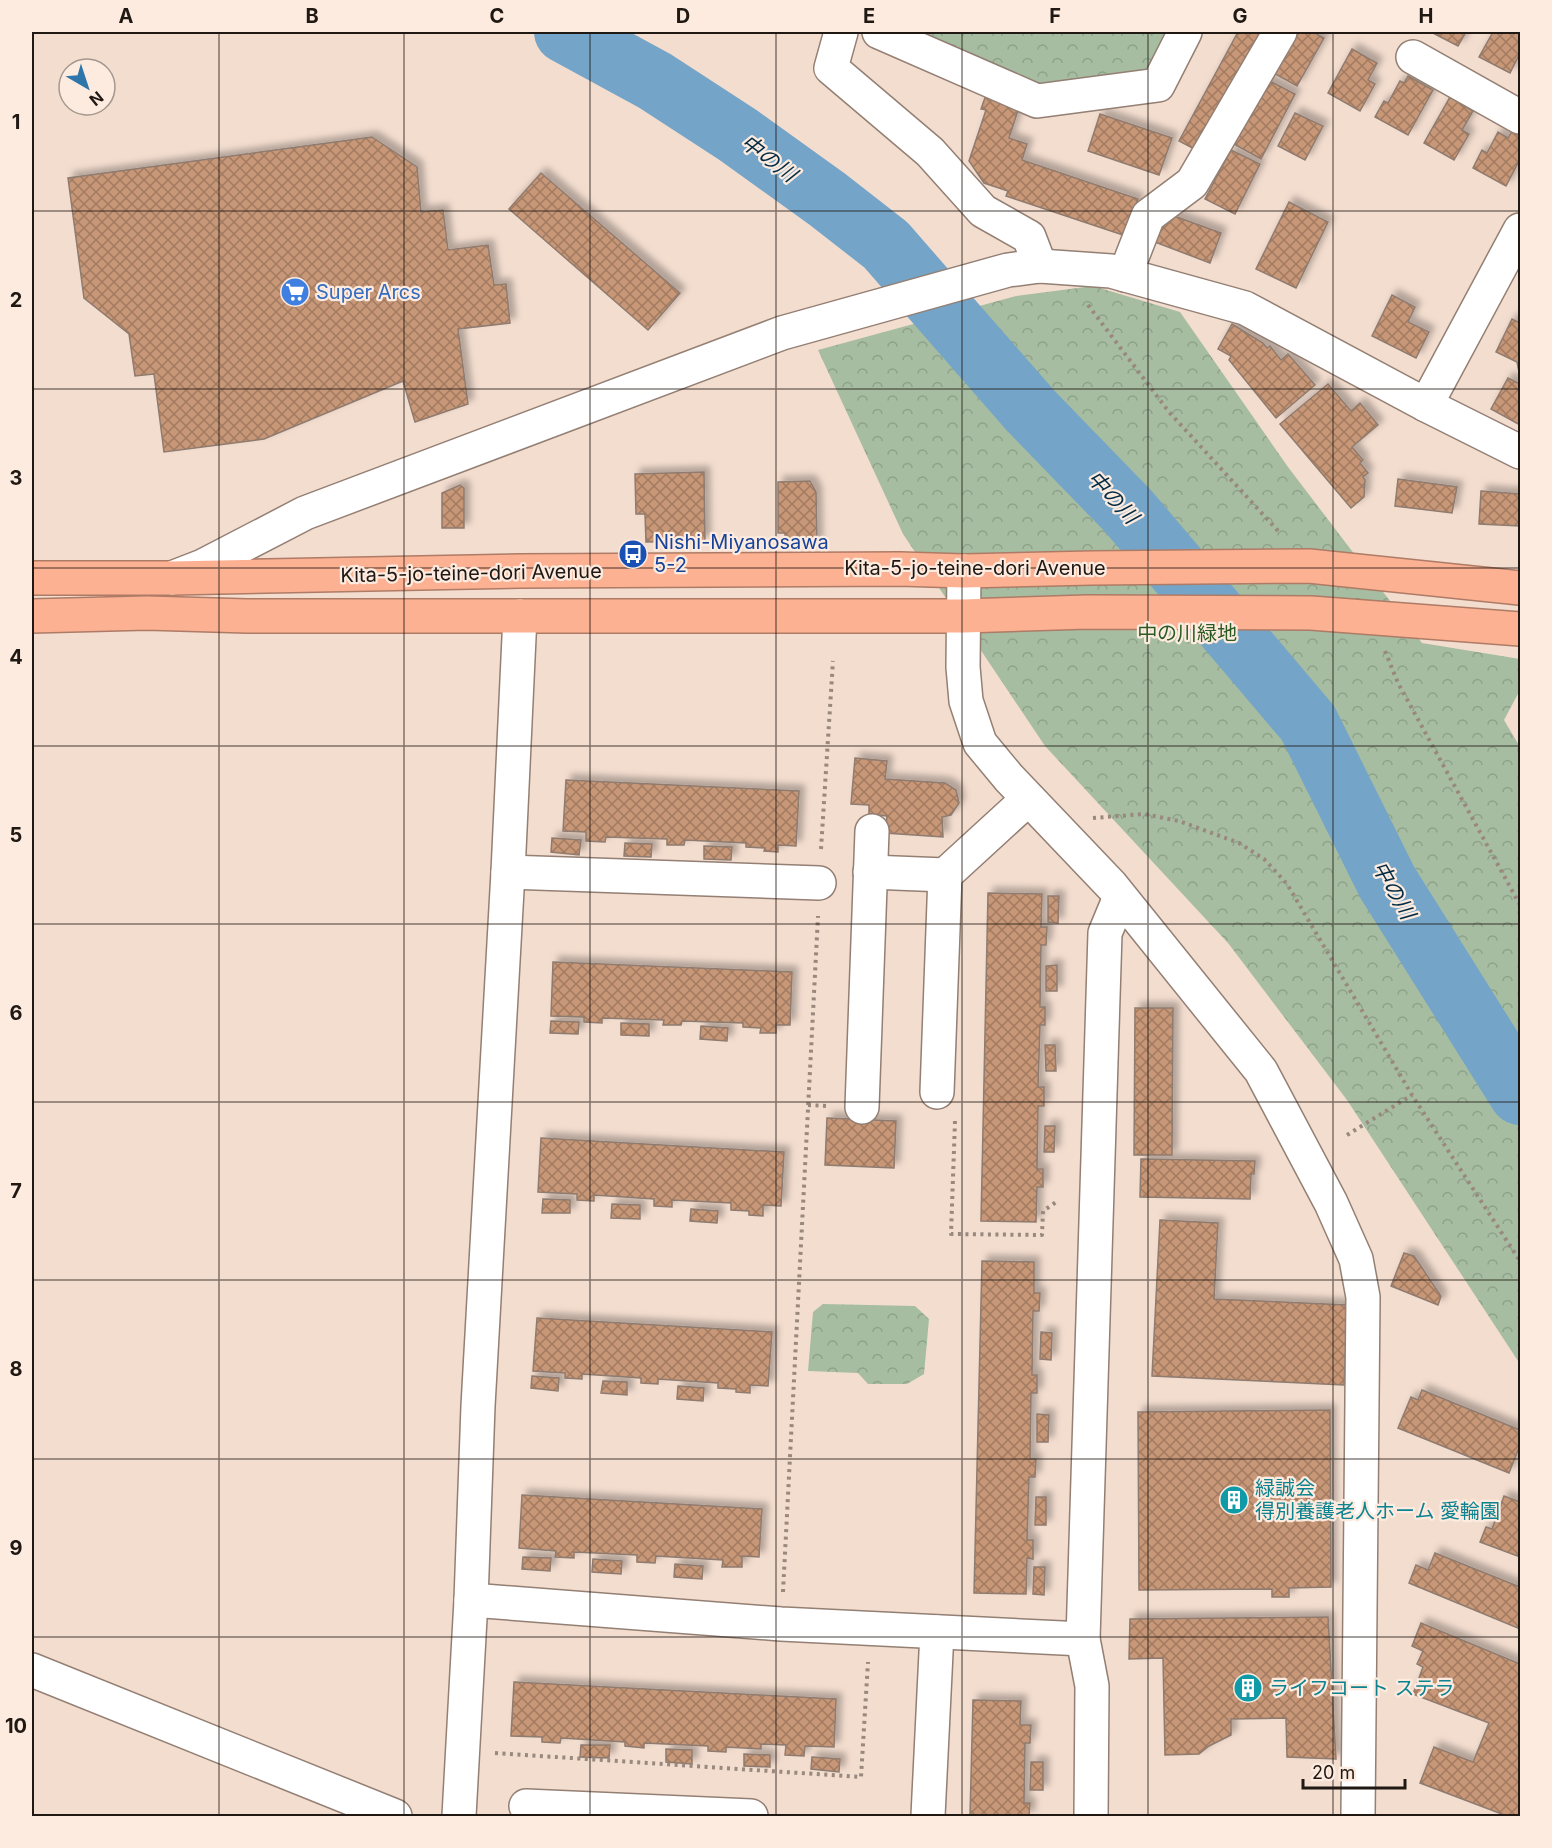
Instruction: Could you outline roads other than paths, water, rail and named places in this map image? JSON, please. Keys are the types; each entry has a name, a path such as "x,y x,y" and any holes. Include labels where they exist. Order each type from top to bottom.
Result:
{"highway":[{"name":"Kita-5-jo-teine-dori Avenue","path":"32,578 172,578 532,571 900,569 964,571 1309,566 1521,588"},
{"name":"Kita-5-jo-teine-dori Avenue","path":"32,616 147,613 247,616 964,616 1087,612 1311,613 1521,629"}],"street":[{"path":"839,32 831,68 930,152 983,211 1029,237 1041,266"},
{"path":"879,32 1038,101 1158,85 1185,32"},
{"path":"1125,275 1148,216 1192,183 1280,32"},
{"path":"1413,57 1521,117"},
{"path":"1426,405 1521,230"},
{"path":"172,578 202,566 305,513 782,333 1008,270 1041,266 1111,271 1245,308 1426,405 1521,452"},
{"path":"964,571 963,667 966,701 980,743 1028,799 1120,897 1261,1071 1331,1203 1356,1259 1363,1298 1358,1816"},
{"path":"459,1816 471,1600 478,1406 520,616"},
{"path":"870,872 945,875 1028,799"},
{"path":"862,1107 872,831"},
{"path":"508,872 819,883"},
{"path":"937,1092 945,875"},
{"path":"1091,1816 1092,1686 1083,1639 1105,933 1120,897"},
{"path":"471,1600 781,1624 1083,1639"},
{"path":"927,1816 937,1632"},
{"path":"32,1670 321,1802 395,1816"},
{"path":"526,1806 751,1816"}],"waterway":[{"name":"中の川","path":"565,32 655,81 738,135 886,245 1031,411 1128,511 1308,723 1387,882 1520,1094"}],"place":[{"name":"Super Arcs","path":"295,292"},
{"name":"Nishi-Miyanosawa 5-2","path":"633,554"},
{"name":"緑誠会 得別養護老人ホーム 愛輪園","path":"1234,1500"},
{"name":"ライフコート ステラ","path":"1248,1688"}],"park label":[{"name":"中の川緑地","path":"1187,633"}]}
